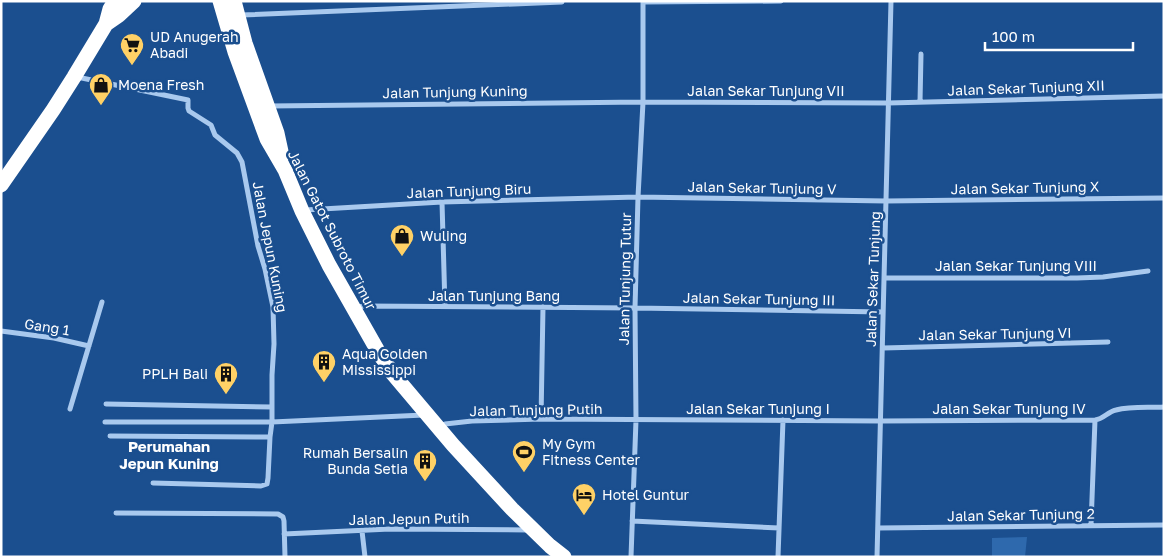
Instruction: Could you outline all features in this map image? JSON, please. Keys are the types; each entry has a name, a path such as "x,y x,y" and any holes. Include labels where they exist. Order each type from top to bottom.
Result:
{"highway":[{"path":"1,185 74,77 106,24 110,9 116,1"},
{"path":"106,24 134,1"},
{"name":"Jalan Gatot Subroto Timur","path":"220,1 235,52 267,139 285,170 302,211 329,265 384,360 393,374 427,415 512,509 564,557"},
{"path":"236,8 277,133 285,170"}],"street":[{"path":"643,2 781,1"},
{"name":"Jalan Sekar Tunjung","path":"877,557 891,1"},
{"path":"236,8 562,2"},
{"name":"Jalan Tunjung Tutur","path":"631,557 636,420 635,308 643,102 643,2"},
{"path":"920,102 921,54"},
{"name":"Jalan Jepun Kuning","path":"74,77 188,100 189,111 211,125 215,134 237,153 242,162 258,246 273,307 272,422 268,478 265,485 153,483"},
{"name":"Jalan Sekar Tunjung XII","path":"888,103 1164,96"},
{"name":"Jalan Sekar Tunjung VII","path":"643,102 888,103"},
{"name":"Jalan Tunjung Kuning","path":"267,106 643,102"},
{"name":"Jalan Sekar Tunjung V","path":"638,197 886,201"},
{"name":"Jalan Tunjung Biru","path":"302,211 442,202 638,197"},
{"name":"Jalan Sekar Tunjung X","path":"886,201 1164,198"},
{"path":"442,202 445,307"},
{"name":"Jalan Sekar Tunjung VIII","path":"884,278 1077,278 1148,271"},
{"path":"70,409 102,302"},
{"name":"Jalan Tunjung Bang","path":"353,308 364,306 635,308"},
{"path":"541,419 544,307"},
{"name":"Jalan Sekar Tunjung III","path":"635,308 883,312"},
{"name":"Gang 1","path":"1,331 54,338 89,346"},
{"name":"Jalan Sekar Tunjung VI","path":"883,348 1108,342"},
{"path":"106,404 272,407"},
{"name":"Jalan Sekar Tunjung IV","path":"881,421 1095,420 1102,419 1108,412 1116,410 1164,407"},
{"path":"105,422 272,422 427,415"},
{"name":"Jalan Tunjung Putih","path":"438,427 445,424 472,421 541,419 636,420"},
{"name":"Jalan Sekar Tunjung I","path":"636,420 881,421"},
{"path":"778,557 783,420"},
{"path":"1091,525 1095,420"},
{"path":"110,436 270,437"},
{"path":"116,513 278,514 283,517 285,557"},
{"path":"632,521 779,528"},
{"name":"Jalan Sekar Tunjung 2","path":"878,528 1164,525"},
{"name":"Jalan Jepun Putih","path":"284,534 390,529 533,530"},
{"path":"362,531 365,557"}],"shaded area":[{"path":"1027,537 1025,557 992,557 992,538"}],"place":[{"name":"UD Anugerah Abadi","path":"132,66"},
{"name":"Moena Fresh","path":"101,106"},
{"name":"Wuling","path":"402,257"},
{"name":"Aqua Golden Mississippi","path":"324,383"},
{"name":"PPLH Bali","path":"226,395"},
{"name":"My Gym Fitness Center","path":"524,473"},
{"name":"Rumah Bersalin Bunda Setia","path":"425,482"},
{"name":"Hotel Guntur","path":"584,516"}],"district":[{"name":"Perumahan Jepun Kuning","path":"169,456"}]}
